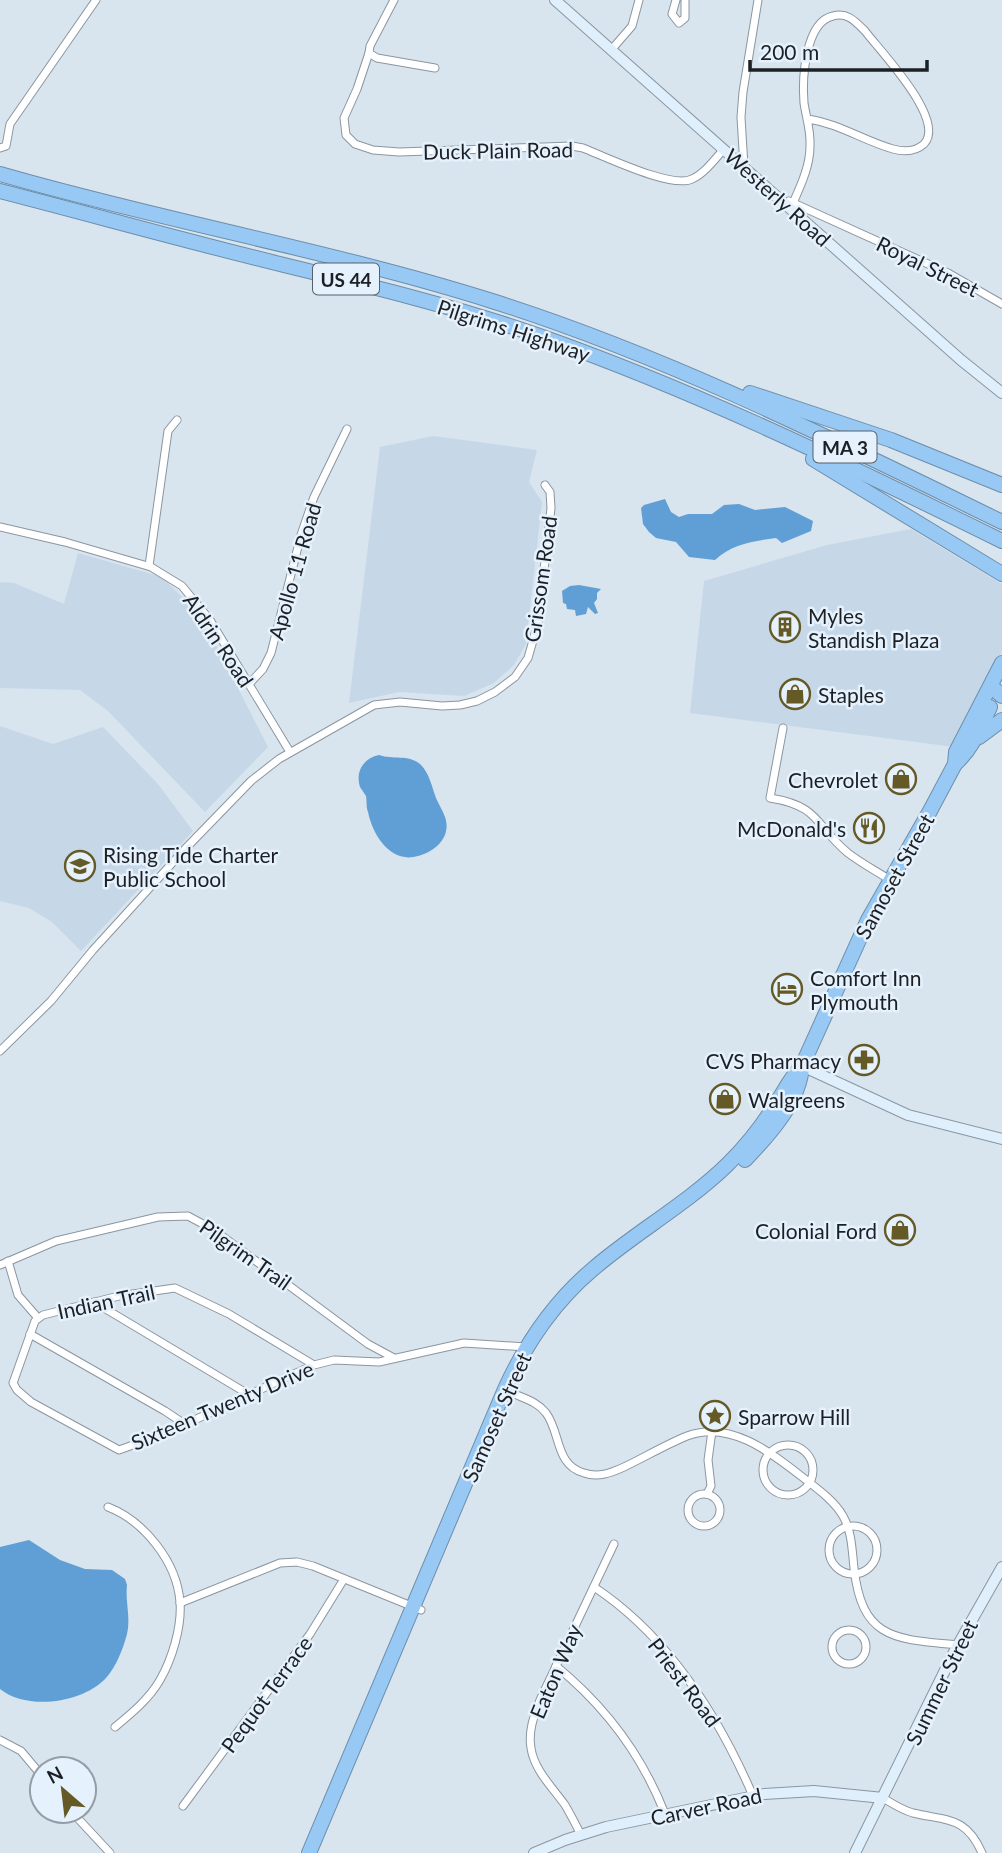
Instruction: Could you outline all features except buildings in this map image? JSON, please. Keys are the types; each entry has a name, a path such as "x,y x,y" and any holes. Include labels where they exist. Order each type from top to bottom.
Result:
{"highway":[{"name":"Pilgrims Highway","path":"4,174 451,289 549,320 688,374 1000,521"},
{"name":"Pilgrims Highway","path":"0,191 337,277 482,318 632,370 748,421 1002,541"},
{"name":"US 44","path":"688,374 718,380 761,397 874,433 1002,485"},
{"path":"748,421 1002,574"},
{"name":"Samoset Street","path":"954,764 965,755 975,740 998,690 1002,663"},
{"name":"Samoset Street","path":"317,1853 508,1391 529,1349 555,1307 585,1276 697,1191 729,1163 759,1129 792,1076 802,1066 868,920 917,836 954,764 956,752 998,690"},
{"path":"975,740 1002,720"},
{"name":"Samoset Street","path":"309,1853 418,1608"}],"street":[{"path":"0,148 8,142 10,124 96,0"},
{"name":"Duck Plain Road","path":"394,0 370,46 343,122 343,129 349,139 362,147 406,152 572,146 662,179 681,182 692,180 702,173 724,149"},
{"name":"Westerly Road","path":"555,0 961,360 1002,393"},
{"path":"612,50 632,26 639,0"},
{"path":"676,0 672,11 674,20 679,23 685,18 685,0"},
{"path":"744,167 741,117 743,92 758,0"},
{"path":"793,203 804,178 811,149 807,119 804,85 814,31 817,24 826,18 844,15 865,31 911,91 927,118 929,130 925,143 908,152 891,149 824,121 807,119"},
{"path":"369,53 385,60 435,68"},
{"path":"0,125 10,124"},
{"name":"Royal Street","path":"776,195 948,273 1002,304"},
{"path":"149,566 168,431 177,420"},
{"name":"Apollo 11 Road","path":"249,684 264,669 271,653 301,535 316,493 347,429"},
{"name":"Grissom Road","path":"0,1051 66,984 93,950 185,849 251,781 290,752 374,705 400,702 460,705 477,701 495,692 514,677 528,658 538,623 551,508 550,492 545,485"},
{"name":"Aldrin Road","path":"0,527 149,566 174,579 191,594 290,752"},
{"path":"783,728 770,798 802,806 814,814 849,853 890,880"},
{"path":"802,1066 908,1115 1002,1139"},
{"name":"Pilgrim Trail","path":"0,1265 46,1244 75,1236 153,1217 188,1216 214,1230 368,1344 394,1358"},
{"path":"8,1261 18,1295 38,1318"},
{"name":"Indian Trail","path":"119,1450 31,1402 13,1383 30,1334 38,1318 43,1315 168,1287 175,1288 229,1314 314,1364"},
{"path":"94,1303 248,1394"},
{"path":"30,1334 165,1410 183,1423"},
{"name":"Sixteen Twenty Drive","path":"119,1450 314,1364 334,1360 379,1362 456,1343 529,1349"},
{"path":"508,1391 540,1406 551,1423 566,1461 585,1474 607,1474 687,1436 712,1431 737,1436 809,1483 836,1507 847,1527 859,1599 873,1621 897,1638 958,1645"},
{"path":"708,1494 711,1486 708,1460 712,1431"},
{"path":"785,1445 803,1449 813,1465 809,1483 801,1492 790,1495 772,1489 763,1472 768,1454 785,1445"},
{"path":"708,1494 718,1501 720,1513 713,1523 701,1526 692,1520 689,1507 697,1496 708,1494"},
{"path":"108,1507 132,1519 154,1542 169,1565 180,1603 174,1645 164,1673 146,1699 115,1727"},
{"path":"858,1526 867,1531 874,1538 877,1548 872,1563 865,1570 855,1573 839,1569 832,1561 829,1551 834,1535 847,1527 858,1526"},
{"name":"Eaton Way","path":"581,1835 567,1809 539,1769 531,1749 532,1722 614,1544"},
{"path":"180,1603 285,1562 304,1563 418,1608"},
{"name":"Summer Street","path":"855,1853 958,1645 1002,1567"},
{"name":"Pequot Terrace","path":"183,1806 310,1634 344,1579"},
{"name":"Priest Road","path":"594,1587 639,1624 682,1671 723,1732 753,1796"},
{"path":"860,1635 873,1621"},
{"path":"848,1630 860,1635 866,1646 862,1657 852,1664 837,1659 832,1646 836,1636 848,1630"},
{"path":"556,1666 617,1728 655,1789 665,1814"},
{"path":"0,1740 21,1751 28,1759"},
{"name":"Carver Road","path":"534,1853 581,1835 753,1796 799,1791 883,1798"},
{"path":"883,1798 911,1812 952,1820 973,1836 982,1853"},
{"path":"84,1825 110,1853"}],"shaded area":[{"path":"433,436 537,450 529,482 542,502 526,644 514,665 494,683 464,696 399,692 349,703 380,447"},
{"name":"Myles Standish Plaza","path":"911,529 1002,584 1002,651 955,747 690,713 704,581 827,545"},
{"path":"78,553 162,577 187,602 210,633 268,747 205,812 108,711 80,690 0,688 0,582 14,583 64,604"},
{"name":"Rising Tide Charter Public School","path":"0,726 53,744 103,727 158,784 193,831 81,951 52,922 29,908 0,901"}],"water":[{"path":"665,499 671,512 679,517 688,514 712,514 724,505 739,504 755,510 785,507 813,521 811,531 782,543 776,538 751,542 728,550 715,560 689,557 676,542 656,538 643,524 641,508"},
{"path":"579,585 601,589 594,603 598,613 595,614 588,607 586,614 576,616 575,610 567,609 563,603 562,591"},
{"path":"379,755 410,759 426,771 447,824 444,837 430,851 418,856 400,856 385,846 374,830 359,776 365,762"},
{"path":"29,1540 60,1560 85,1569 112,1570 125,1579 127,1585 128,1628 116,1663 96,1687 69,1698 39,1702 11,1696 0,1689 0,1547"}],"place":[{"name":"Myles Standish Plaza","path":"785,627"},
{"name":"Staples","path":"795,694"},
{"name":"Chevrolet","path":"901,779"},
{"name":"McDonald's","path":"869,828"},
{"name":"Rising Tide Charter Public School","path":"80,866"},
{"name":"Comfort Inn Plymouth","path":"787,989"},
{"name":"CVS Pharmacy","path":"864,1060"},
{"name":"Walgreens","path":"725,1099"},
{"name":"Colonial Ford","path":"900,1230"},
{"name":"Sparrow Hill","path":"715,1416"}]}
